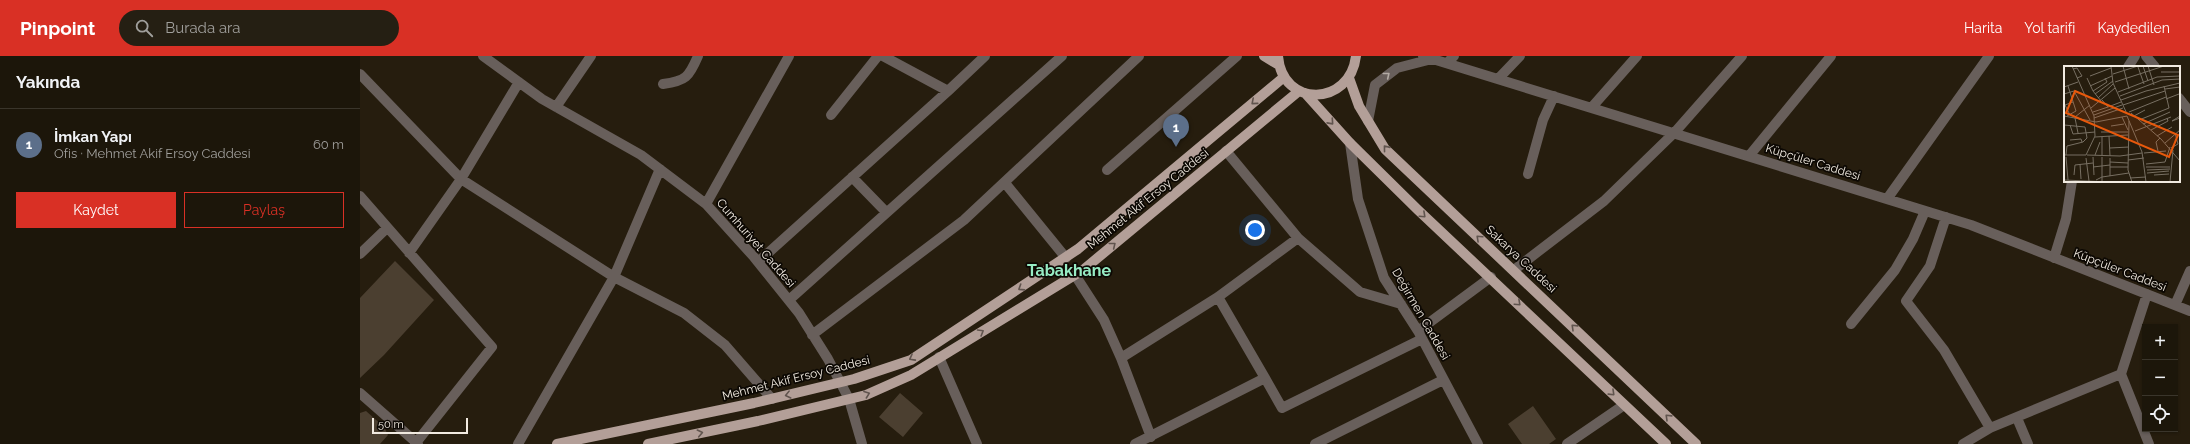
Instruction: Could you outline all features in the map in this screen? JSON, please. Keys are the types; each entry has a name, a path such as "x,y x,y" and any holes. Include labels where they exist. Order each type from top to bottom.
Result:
{"main road":[{"path":"1264,56 1279,60 1284,77 1302,92 1350,143 1418,210 1491,277 1666,444"},
{"path":"1302,92 1318,95 1330,93 1341,87 1349,78 1354,68 1356,56"},
{"name":"Mehmet Akif Ersoy Caddesi","path":"557,444 772,399 838,383 911,360 1066,258 1284,77"},
{"name":"Sakarya Caddesi","path":"1349,78 1359,106 1385,149 1696,444"},
{"name":"Mehmet Akif Ersoy Caddesi","path":"648,444 758,421 866,395 911,374 1075,275 1226,151 1302,92"}],"street":[{"name":"Cumhuriyet Caddesi","path":"483,56 556,107 641,155 706,204 758,262 789,300 828,358 838,383 849,399"},
{"path":"556,107 592,56"},
{"path":"663,84 680,82 691,73 698,56"},
{"path":"706,204 789,56"},
{"path":"831,115 878,56"},
{"path":"883,56 948,91"},
{"path":"758,262 985,56"},
{"path":"789,300 1062,56"},
{"path":"812,334 964,220 1139,56"},
{"path":"1107,170 1237,56"},
{"path":"1498,79 1520,56"},
{"path":"1592,107 1636,56"},
{"path":"1514,270 1604,201 1674,132 1742,56"},
{"path":"1749,156 1831,56"},
{"path":"1887,199 1989,56"},
{"path":"2129,66 2135,56"},
{"path":"2146,56 2154,66"},
{"path":"1368,121 1375,85 1396,68 1428,58"},
{"name":"Küpçüler Caddesi","path":"1428,58 1450,60 1498,79 1674,132 1971,225 2190,311"},
{"path":"360,74 461,179 614,277 684,313 725,346 772,399"},
{"path":"409,253 461,179 519,82"},
{"path":"1528,174 1543,120 1554,96"},
{"path":"2180,99 2190,112"},
{"name":"Değirmen Caddesi","path":"1350,143 1358,199 1384,278 1420,335 1478,444"},
{"path":"1226,151 1298,238 1360,292 1401,304"},
{"path":"518,444 614,277 660,169"},
{"path":"852,177 886,212"},
{"path":"2054,258 2066,219 2072,182"},
{"path":"1005,183 1066,258"},
{"path":"360,196 492,347 417,444 360,393"},
{"path":"1851,324 1895,270 1914,239 1925,211"},
{"path":"1946,218 1930,266 1906,301 1944,350 1990,428"},
{"path":"360,254 387,228"},
{"path":"1121,358 1218,297 1298,238"},
{"path":"2174,305 2190,271"},
{"path":"1075,275 1104,320 1121,358 1151,437"},
{"path":"1218,297 1282,408 1420,335 1491,277"},
{"path":"2147,294 2121,374 2149,444"},
{"path":"939,357 977,444"},
{"path":"1963,444 1990,428 2121,374"},
{"path":"1135,444 1265,378"},
{"path":"1315,444 1443,380"},
{"path":"849,399 862,444"},
{"path":"1567,444 1624,405"},
{"path":"2017,418 2028,444"}],"building":[{"path":"395,261 434,300 384,355 360,378 360,298"},
{"path":"900,393 923,413 903,437 879,417"},
{"path":"1533,406 1556,439 1549,444 1522,444 1508,424"},
{"path":"366,411 384,427 388,435 380,444 360,444 360,413"}],"place":[{"name":"İmkan Yapı","path":"1176,147"}],"district":[{"name":"Tabakhane","path":"1069,270"}]}
